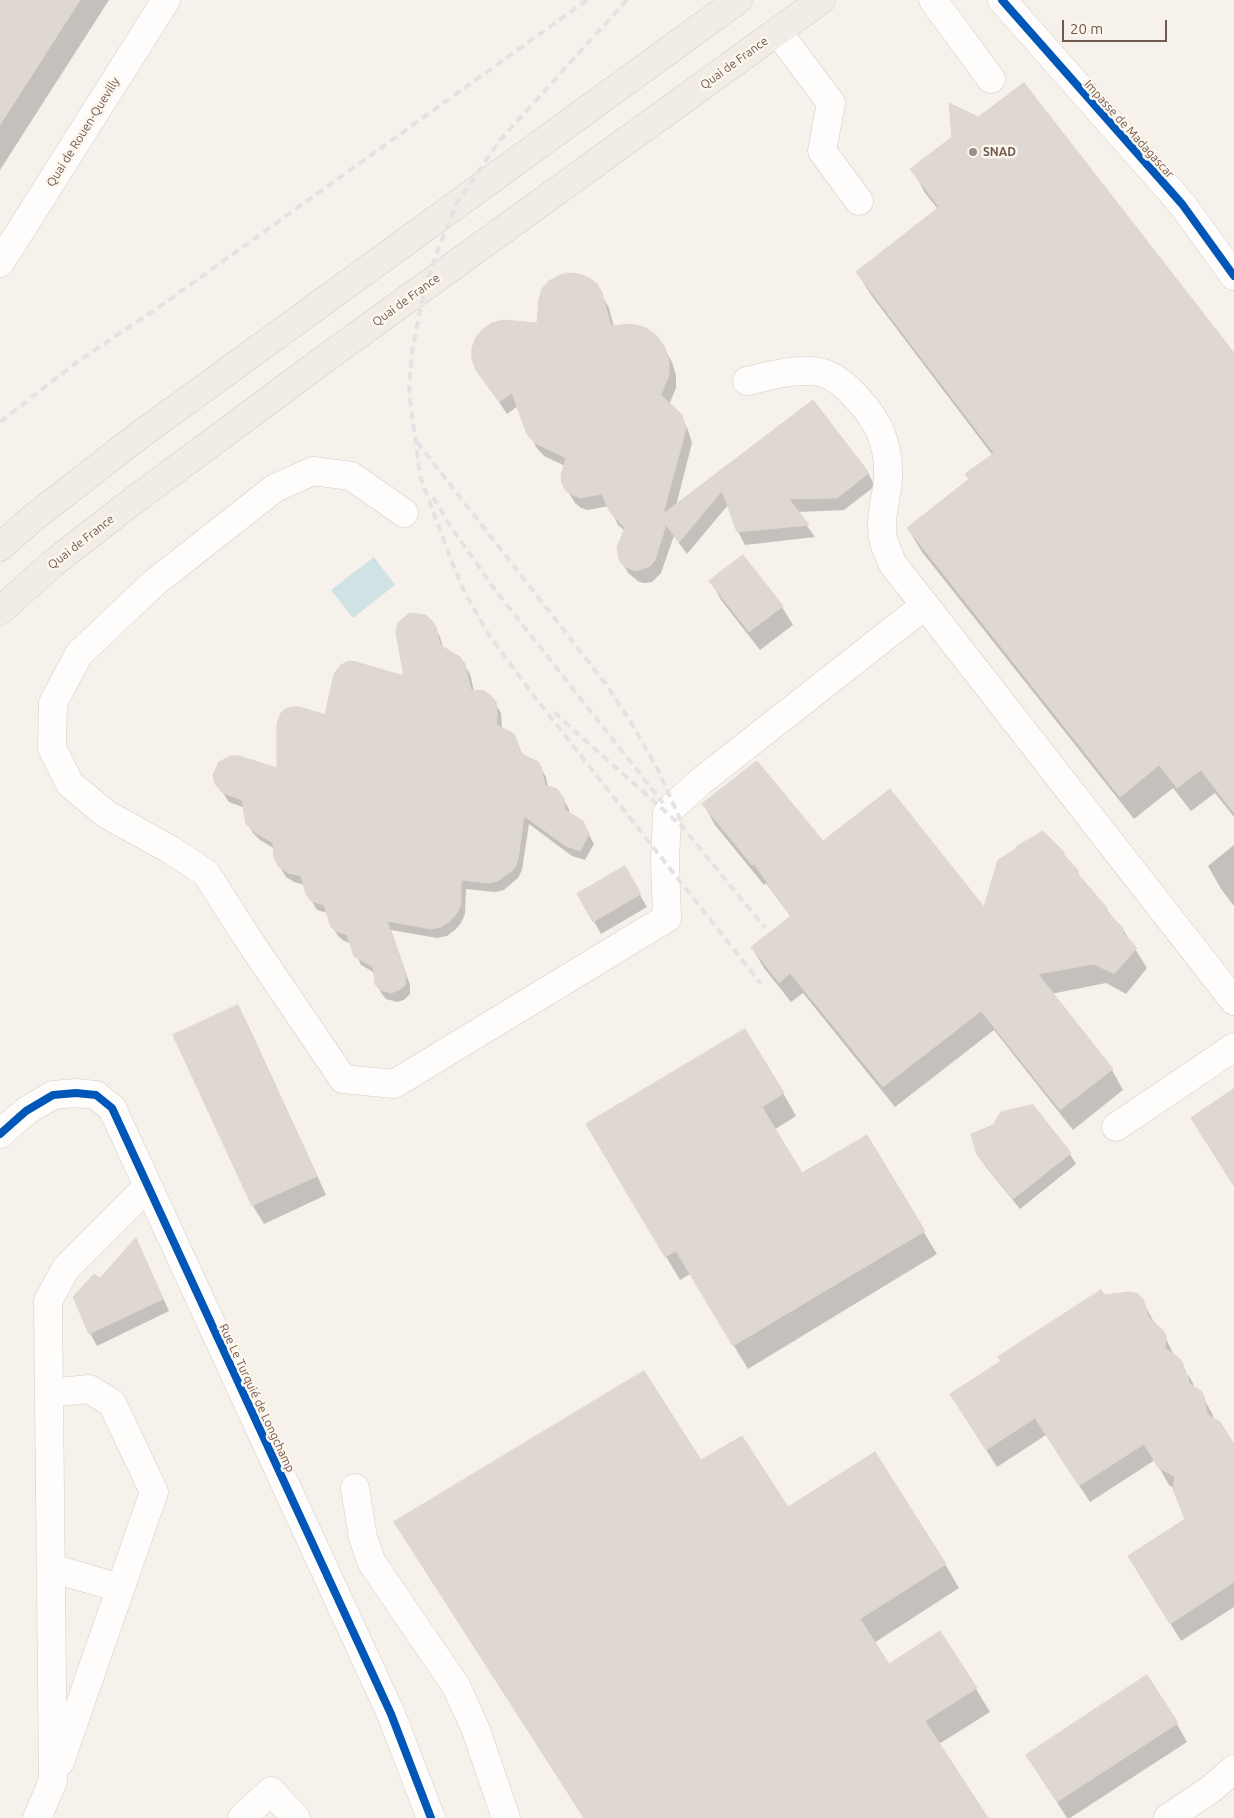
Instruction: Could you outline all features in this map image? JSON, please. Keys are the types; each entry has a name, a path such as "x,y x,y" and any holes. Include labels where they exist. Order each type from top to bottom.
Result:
{"main road":[{"path":"0,546 33,518 138,437 738,0"},
{"name":"Quai de France","path":"0,612 52,564 129,504 326,358 821,0"}],"street":[{"name":"Quai de Rouen-Quevilly","path":"0,263 166,0"},
{"path":"933,0 991,79"},
{"name":"Impasse de Madagascar","path":"1002,0 1182,204 1234,276"},
{"path":"778,32 831,103 822,151 859,200"},
{"path":"747,381 798,370 820,372 838,380 856,397 878,425 886,452 888,477 883,520 883,540 892,563 1234,1001"},
{"path":"404,513 352,476 313,470 275,488 154,583 79,654 53,703 52,748 70,784 106,814 172,850 206,872 246,936 343,1078 394,1084 667,918 665,862 667,813 669,810 700,782 924,606"},
{"path":"1116,1127 1234,1047"},
{"name":"Rue Le Turquié de Longchamp","path":"0,1134 26,1111 52,1096 76,1093 96,1095 112,1108 391,1714 431,1818"},
{"path":"53,1782 48,1301 66,1268 148,1186"},
{"path":"37,1818 53,1782 154,1492 112,1403 89,1389 49,1393"},
{"path":"355,1488 363,1538 372,1563 456,1686 476,1730 506,1818"},
{"path":"51,1568 120,1588"},
{"path":"1168,1818 1211,1789 1234,1769"},
{"path":"242,1818 272,1791 296,1818"}],"shaded area":[{"path":"374,557 395,585 353,618 331,590"}],"building":[{"path":"0,0 80,0 0,125"},
{"path":"1024,83 1234,353 1234,813 1201,770 1177,788 1159,765 1120,797 907,528 969,479 965,474 994,453 856,272 939,207 910,169 952,137 949,103 978,117"},
{"path":"568,273 579,274 597,284 602,293 611,326 632,324 646,328 657,336 665,348 669,361 669,375 661,395 682,415 686,429 663,514 813,400 869,473 837,498 789,499 809,525 737,532 722,491 679,542 666,525 655,560 650,566 637,571 624,566 619,560 617,547 625,528 610,512 602,494 580,498 566,491 561,476 566,458 535,443 527,434 512,393 499,402 476,370 472,359 472,348 476,337 492,323 503,320 537,323 539,299 542,289 549,281"},
{"path":"743,555 783,606 749,632 709,581"},
{"path":"410,613 426,615 432,621 436,627 440,645 460,657 465,664 471,690 484,691 496,702 497,725 514,734 522,754 538,762 545,785 557,789 564,799 565,810 583,821 589,834 580,851 566,846 524,816 518,860 514,869 498,881 489,883 461,880 461,904 457,913 450,921 441,927 431,929 387,921 406,974 405,985 391,993 380,990 375,984 373,967 354,956 347,935 331,927 324,905 311,901 306,894 301,876 288,873 279,867 274,858 273,843 253,831 246,824 242,800 223,793 215,784 213,775 219,762 231,756 239,756 277,768 277,723 281,713 285,709 300,707 325,715 334,674 341,665 349,661 356,662 404,676 396,633 398,623"},
{"path":"757,761 823,841 890,789 984,907 998,860 1043,831 1063,851 1064,855 1078,870 1078,874 1107,908 1107,912 1123,928 1123,933 1137,948 1114,974 1094,964 1038,974 1113,1069 1060,1110 981,1011 883,1087 790,973 779,983 751,947 791,916 754,864 752,865 702,804"},
{"path":"625,866 641,894 593,922 577,894"},
{"path":"238,1005 317,1176 252,1206 173,1035"},
{"path":"745,1029 784,1093 762,1107 802,1173 867,1135 925,1231 733,1346 676,1251 665,1257 586,1124"},
{"path":"1234,1089 1234,1186 1191,1118"},
{"path":"1033,1105 1071,1153 1013,1199 977,1155 971,1134 993,1125 1001,1112"},
{"path":"136,1238 163,1299 89,1334 73,1297 94,1274 100,1278"},
{"path":"1101,1290 1104,1295 1131,1292 1138,1294 1143,1299 1149,1318 1163,1330 1166,1336 1165,1348 1180,1359 1188,1383 1201,1391 1204,1396 1207,1414 1220,1422 1234,1444 1234,1582 1170,1624 1128,1556 1185,1519 1173,1489 1175,1477 1158,1467 1144,1444 1079,1486 1035,1418 986,1450 950,1394 1001,1361 998,1357"},
{"path":"644,1371 701,1460 742,1436 788,1507 875,1452 946,1564 860,1619 889,1664 940,1631 977,1688 925,1721 988,1818 584,1818 394,1522"},
{"path":"1147,1675 1178,1723 1057,1802 1026,1755"}],"railway":[{"path":"0,422 77,362 162,305 587,0"},
{"path":"627,0 500,140 457,203 425,286 412,351 409,391 420,476 465,593 489,635 537,700 761,984"},
{"path":"417,442 605,683 629,719 658,770 684,828 554,712"},
{"path":"433,497 451,527 495,590 663,803"},
{"path":"680,824 765,928"}],"cycle path":[{"path":"1002,0 1182,204 1234,276"},
{"path":"0,1134 26,1111 53,1095 76,1093 96,1095 112,1108 391,1714 431,1818"}],"place":[{"name":"SNAD","path":"973,152"}]}
